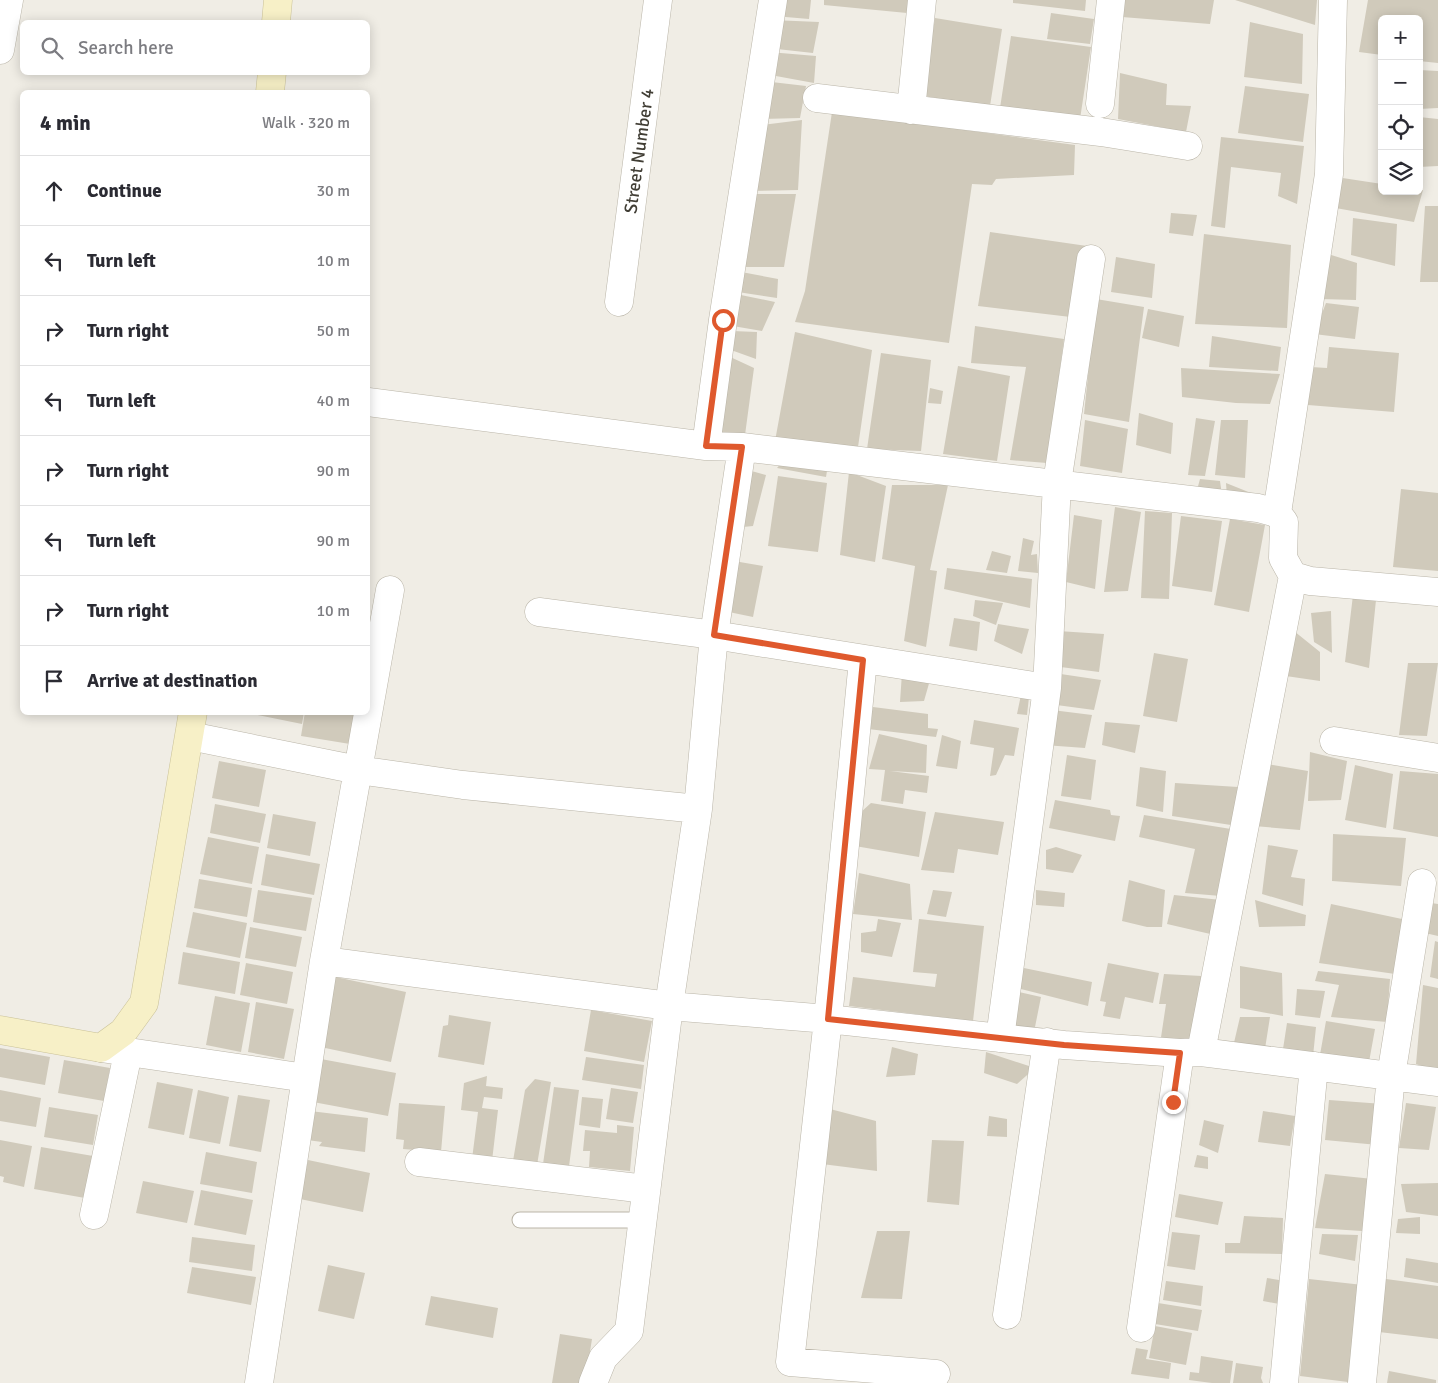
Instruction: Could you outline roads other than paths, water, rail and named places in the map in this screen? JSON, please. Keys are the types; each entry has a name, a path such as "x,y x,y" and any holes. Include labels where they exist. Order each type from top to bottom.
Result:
{"street":[{"path":"0,50 9,0"},
{"path":"276,20 278,0"},
{"name":"Street Number 4","path":"619,302 658,0"},
{"path":"706,446 723,320 773,0"},
{"path":"911,110 922,0"},
{"path":"1100,104 1111,0"},
{"path":"1277,513 1329,174 1333,0"},
{"path":"270,90 272,75"},
{"path":"818,98 1101,132 1188,146"},
{"path":"1000,1038 1047,688 1057,483 1091,259"},
{"path":"370,402 706,446 742,447 1057,483 1258,508 1277,513 1284,522 1283,558 1293,576 1190,1052 1141,1328"},
{"path":"593,1383 603,1358 629,1331 669,1006 698,809 714,635 742,447"},
{"path":"1293,576 1310,580 1438,592"},
{"path":"370,702 390,590"},
{"path":"539,612 714,635 1047,688"},
{"path":"863,660 828,1019 790,1362 936,1374"},
{"path":"259,1383 324,961 368,715"},
{"path":"101,1048 124,1032 144,1004 191,724 358,770 462,784 698,809"},
{"path":"1334,741 1438,758"},
{"path":"1362,1383 1391,1076 1422,883"},
{"path":"324,961 669,1006 828,1019 1064,1045 1190,1052 1438,1082"},
{"path":"0,1030 101,1048 306,1078"},
{"path":"1007,1315 1047,1042"},
{"path":"94,1215 128,1052"},
{"path":"1284,1383 1314,1066"},
{"path":"419,1162 646,1189"}],"lane":[{"path":"520,1220 642,1220"}]}
